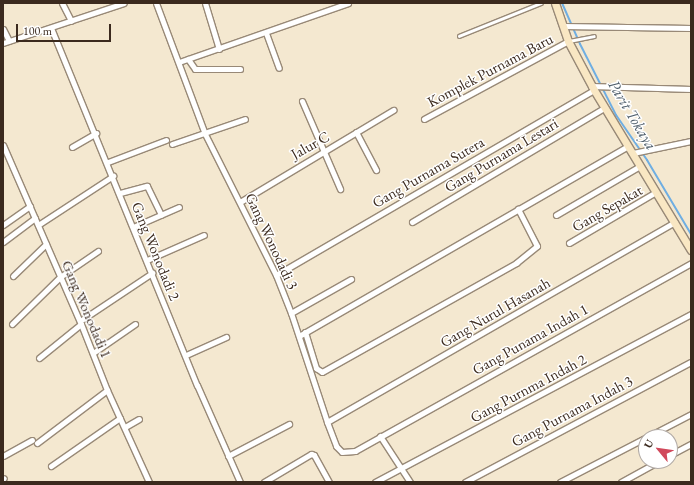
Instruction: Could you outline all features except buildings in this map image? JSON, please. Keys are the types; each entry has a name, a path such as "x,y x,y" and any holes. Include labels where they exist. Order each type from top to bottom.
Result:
{"street":[{"path":"62,3 71,21"},
{"path":"3,43 51,28 116,4 124,3"},
{"name":"Gang Wonodadi 3","path":"156,3 205,134 276,275 291,313 336,446 343,453 355,451 380,436"},
{"path":"205,3 219,49"},
{"path":"179,62 266,33 340,4 348,3"},
{"path":"555,3 604,108 628,146 635,152 640,166 691,250"},
{"path":"565,26 691,28"},
{"name":"Gang Wonodadi 2","path":"51,28 240,482"},
{"path":"3,29 9,41"},
{"path":"266,33 279,68"},
{"name":"Komplek Purnama Baru","path":"424,119 571,40"},
{"path":"188,59 197,69 240,69"},
{"path":"594,88 605,86 691,89"},
{"name":"Gang Purnama Sutera","path":"276,275 594,88"},
{"path":"302,101 340,189"},
{"name":"Gang Purnama Lestari","path":"412,222 604,108"},
{"name":"Jalur C","path":"240,202 393,110"},
{"path":"172,144 205,134 245,119"},
{"path":"356,132 376,170"},
{"path":"72,147 96,133"},
{"path":"108,162 166,140"},
{"path":"635,152 691,141"},
{"name":"Gang Wonodadi 1","path":"3,144 80,322 107,390 149,482"},
{"path":"299,336 628,146"},
{"path":"556,215 640,166"},
{"path":"38,225 113,176"},
{"path":"120,193 147,186 161,215"},
{"name":"Gang Sepakat","path":"569,243 656,192"},
{"path":"3,225 30,206"},
{"path":"133,227 179,207"},
{"path":"305,332 316,368 322,372 516,263 536,250 537,246 518,209"},
{"path":"3,242 34,218"},
{"name":"Gang Nurul Hasanah","path":"327,422 675,222"},
{"path":"147,260 204,235"},
{"path":"13,276 46,244"},
{"path":"12,324 60,277 98,251"},
{"name":"Gang Punama Indah 1","path":"380,436 691,262"},
{"path":"38,358 80,322 152,273"},
{"path":"291,313 351,279"},
{"name":"Gang Purnma Indah 2","path":"375,482 691,314"},
{"path":"93,353 135,324"},
{"path":"186,355 226,337"},
{"name":"Gang Purnama Indah 3","path":"465,482 691,362"},
{"path":"37,443 107,390"},
{"path":"560,482 691,414"},
{"path":"51,466 120,418"},
{"path":"125,427 139,419"},
{"path":"228,456 289,424"},
{"path":"380,436 410,482"},
{"path":"3,456 32,440"},
{"path":"678,451 691,444"},
{"path":"264,482 307,455 314,455 329,482"},
{"path":"621,482 645,469"}],"lane":[{"path":"458,36 541,3"},
{"path":"571,40 581,37 594,36"}],"waterway":[{"name":"Parit Tokaya","path":"562,3 580,44 616,115 647,160 691,234"}]}
